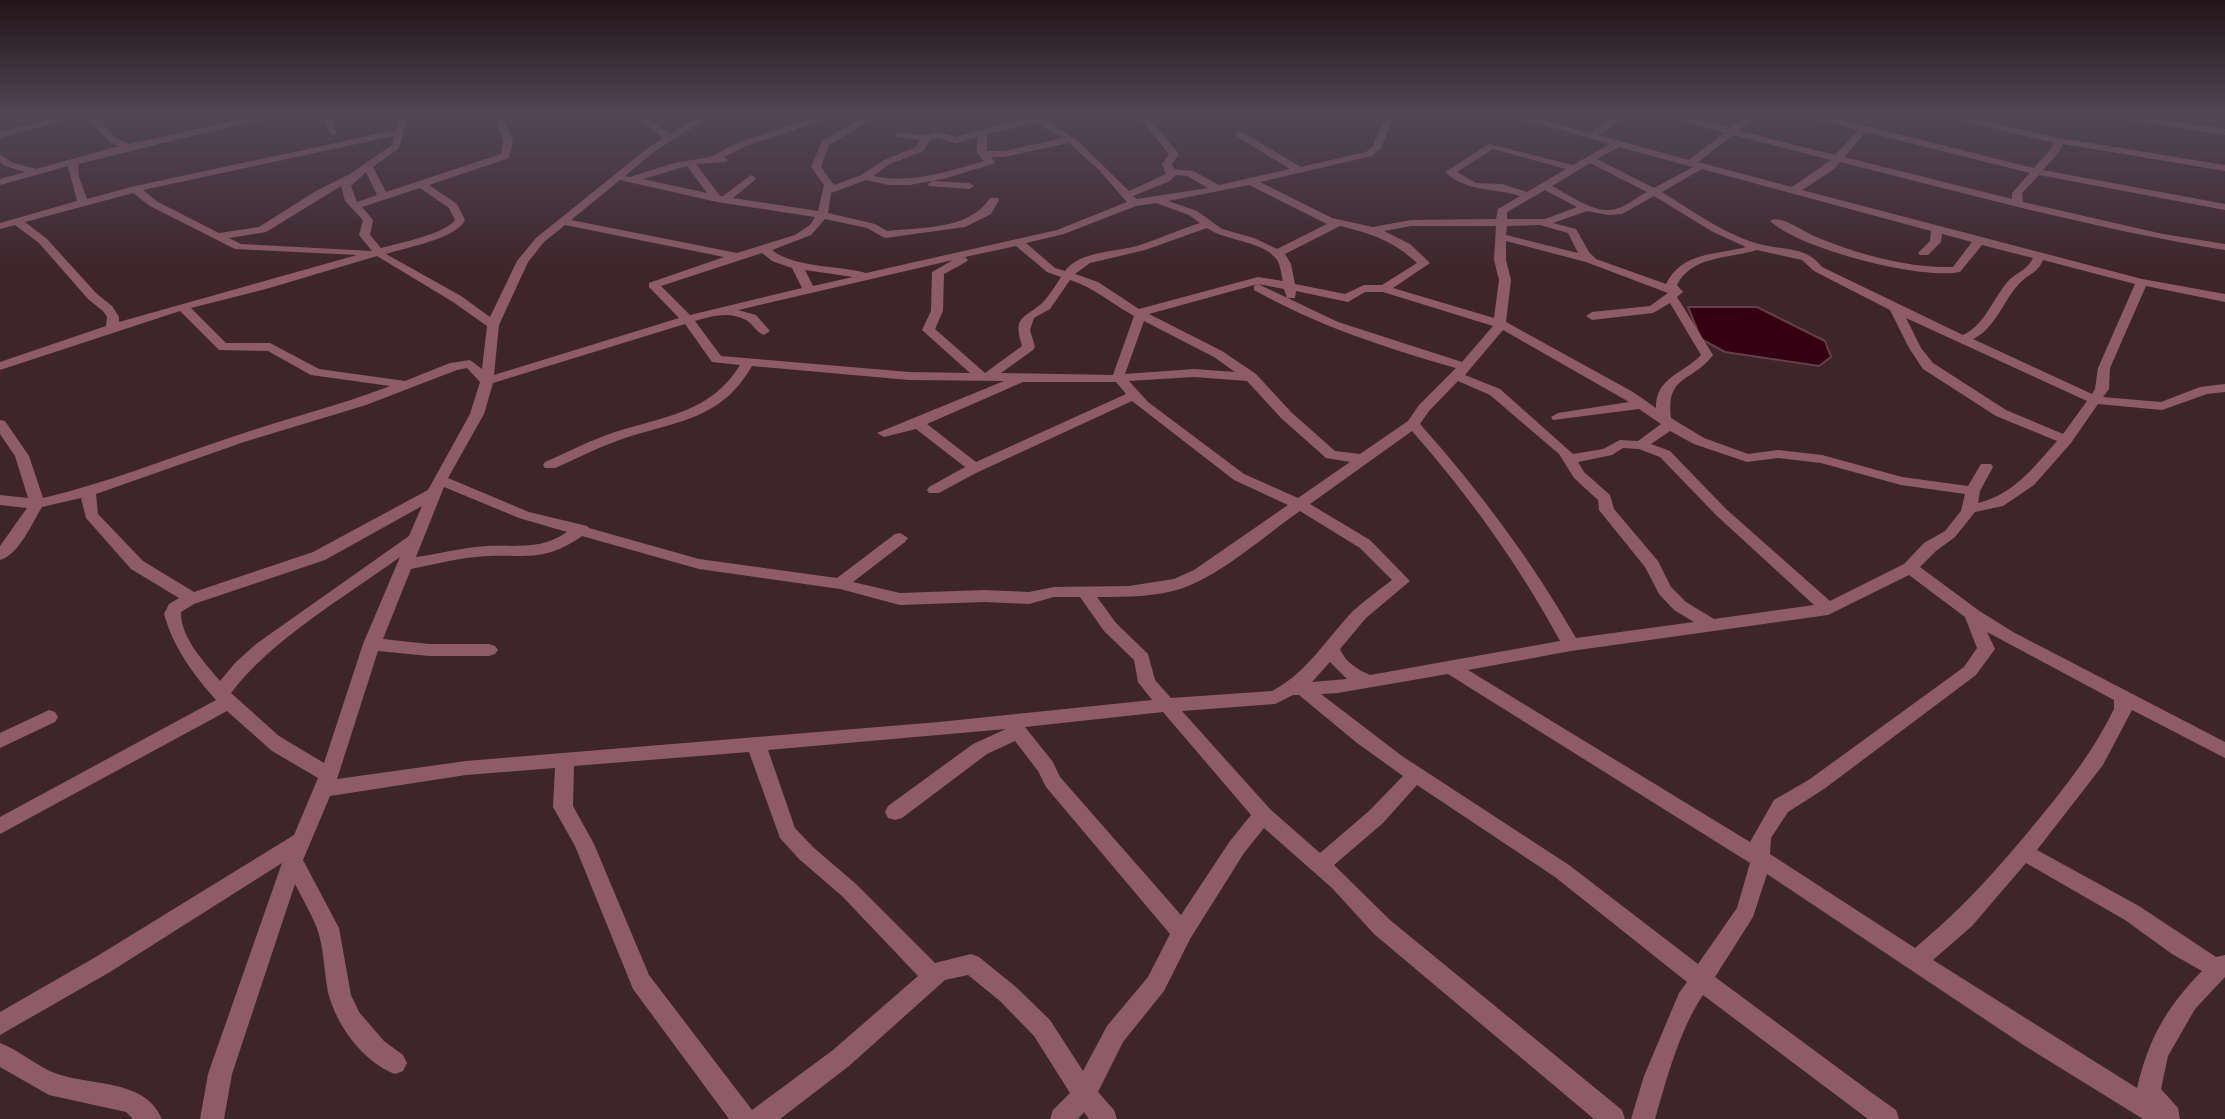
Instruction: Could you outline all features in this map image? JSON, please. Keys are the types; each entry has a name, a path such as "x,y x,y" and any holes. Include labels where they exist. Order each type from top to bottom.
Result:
{"street":[{"path":"21,168 33,172"},
{"path":"0,182 47,168"},
{"path":"73,168 82,201 80,204"},
{"path":"0,226 135,190 234,168"},
{"path":"217,236 262,230 365,168"},
{"path":"369,168 383,196"},
{"path":"355,206 468,168"},
{"path":"212,1119 224,1063 298,850 326,782 372,644 438,486 477,414 487,381 493,326 530,250 636,168"},
{"path":"625,178 667,168"},
{"path":"694,168 721,199"},
{"path":"817,168 828,185 822,216 802,236 653,285 687,319 717,359 909,376 1119,378 1194,373 1251,377"},
{"path":"826,192 865,177 878,168"},
{"path":"909,182 969,168"},
{"path":"1101,168 1130,199 1154,200 1307,168"},
{"path":"487,381 721,310 1083,224 1166,179 1171,174 1169,168"},
{"path":"1456,168 1450,172 1474,186 1502,187 1526,195"},
{"path":"1573,168 1502,211 1500,260 1505,280 1500,324 1461,371 1424,408 1413,424 1301,505 1188,580 1129,592 1054,592 1029,598 900,598 840,584 699,564 582,529 524,515 438,486 319,556 193,599 175,608 172,619 188,653 225,697 272,741 326,782 756,744 1014,727 1167,705 1275,697 1296,689 1338,687 1571,645 1828,609 1910,568 1930,547 1950,534 1971,500 1986,467"},
{"path":"1608,168 1710,227 1756,247 1805,257 1813,261 1818,268 1895,309 2095,400 2162,406 2206,390 2225,388"},
{"path":"1543,186 1607,214 1618,212 1655,193 1691,168"},
{"path":"1713,168 2039,256 2142,282 2225,298"},
{"path":"1796,190 1829,168"},
{"path":"1874,168 2163,237 2225,247"},
{"path":"2021,168 2106,187 2225,207"},
{"path":"2018,204 2017,193 2039,168"},
{"path":"1170,172 1189,173 1216,188"},
{"path":"354,176 346,186 347,193 368,220 364,235 374,252"},
{"path":"865,177 888,182 969,186"},
{"path":"625,178 721,199 860,222 885,235 961,225 987,212 994,201"},
{"path":"721,199 751,178"},
{"path":"1248,180 1329,221 1373,230 1406,246 1424,263 1384,289"},
{"path":"0,366 111,329 443,233 457,226 460,220 453,206 421,183"},
{"path":"135,190 154,204 247,249 374,252 457,299 493,326"},
{"path":"1154,200 1193,213 1218,231 1250,240 1278,253 1285,264 1297,310"},
{"path":"1373,230 1411,223 1556,220 1587,207"},
{"path":"1775,221 1791,232 1834,246 1916,269 1941,272 1956,270 1979,240"},
{"path":"18,222 43,241 92,296 108,309 113,317 111,329"},
{"path":"565,222 737,256"},
{"path":"1536,222 1572,231 1588,259"},
{"path":"1278,253 1315,231 1339,223"},
{"path":"985,377 1029,347 1024,330 1030,316 1046,306 1074,267 1086,261 1141,248 1207,224"},
{"path":"1924,253 1935,242 1937,229"},
{"path":"1502,237 1588,259 1674,295"},
{"path":"1017,241 1051,271 1094,284 1122,305 1218,354 1251,377 1286,415 1331,455 1362,459"},
{"path":"1668,421 1662,409 1671,383 1707,355 1674,295 1671,285 1675,272 1705,258 1742,253 1756,247"},
{"path":"764,249 776,259 797,266 843,270 866,276"},
{"path":"983,249 938,272 937,311 928,330 985,377"},
{"path":"1963,339 1981,331 2002,295 2020,276 2034,268 2039,256"},
{"path":"797,266 809,290"},
{"path":"1296,689 1360,614 1402,580 1365,544 1301,505 1240,477 1174,430 1133,396 1119,378 1124,354 1142,314 1252,281 1348,298 1353,292 1368,287 1384,289 1500,324 1642,404 1699,441 1747,458 1777,454 1822,459 1971,500 1997,503 2029,482 2066,440 2095,400 2102,389 2104,368 2142,282"},
{"path":"1258,288 1297,310 1461,371 1495,392 1569,458 1579,475 1605,498 1607,510 1652,565 1665,590 1680,606 1713,626"},
{"path":"746,315 773,308 809,290"},
{"path":"1591,316 1644,311 1674,295"},
{"path":"183,307 223,347 270,347 316,372 406,384"},
{"path":"1895,309 1910,334 1914,348 1928,366 2001,413 2066,440"},
{"path":"721,310 746,315 759,321 764,331"},
{"path":"550,465 607,440 694,414 740,380 748,362"},
{"path":"3,502 37,503 88,492 239,439 361,402 447,369 470,365 487,381"},
{"path":"884,433 917,424 1024,377"},
{"path":"934,490 975,468 1133,396"},
{"path":"1558,417 1642,404"},
{"path":"1641,445 1668,421"},
{"path":"0,424 7,446 26,466 37,503 12,543 0,555"},
{"path":"917,424 975,468"},
{"path":"1413,424 1440,454 1480,507 1536,586 1571,645"},
{"path":"1569,458 1607,452 1620,444 1641,445 1665,454 1721,512 1828,609"},
{"path":"88,492 90,515 137,565 193,599"},
{"path":"407,564 486,551 516,552 556,547 582,529"},
{"path":"0,826 225,697 241,667 262,648 418,537"},
{"path":"840,584 900,538"},
{"path":"1910,568 1972,614 2029,648 2123,695 2168,723 2225,751"},
{"path":"1086,593 1110,627 1142,657 1147,682 1264,814 1382,927 1613,1119"},
{"path":"1972,614 1986,649"},
{"path":"372,644 429,650 489,650"},
{"path":"1331,648 1337,664 1357,677 1370,681"},
{"path":"1986,649 2029,648"},
{"path":"1643,1119 1656,1076 1681,1013 1746,911 1761,859 1759,846 1762,836 1781,806 1817,783 1970,671 1986,649"},
{"path":"1452,667 1761,859 2033,1038 2165,1119"},
{"path":"1296,689 1416,774 1563,872 1701,980 1829,1072 1887,1119"},
{"path":"1917,960 1965,919 2024,852 2095,760 2117,723 2123,709 2123,695"},
{"path":"0,741 49,717"},
{"path":"895,812 1014,727"},
{"path":"1014,727 1061,792 1182,932"},
{"path":"756,744 787,832 806,853 849,890 933,976"},
{"path":"565,760 563,807 595,867 641,982 744,1119"},
{"path":"1320,865 1376,817 1416,774"},
{"path":"1062,1119 1084,1094 1115,1034 1156,984 1182,932 1218,881 1237,847 1264,814"},
{"path":"0,1024 298,850"},
{"path":"298,850 328,928 340,996 351,1020 376,1049 395,1063"},
{"path":"2024,852 2132,913 2180,947 2221,966 2187,1002 2157,1053 2148,1093 2171,1119"},
{"path":"760,1119 832,1065 939,971 971,964 1008,994 1042,1028 1084,1094 1105,1119"},
{"path":"0,1054 49,1083 132,1102 150,1119"}],"shaded area":[{"path":"1688,307 1757,307 1825,341 1831,357 1819,366 1725,352 1701,339"}]}
